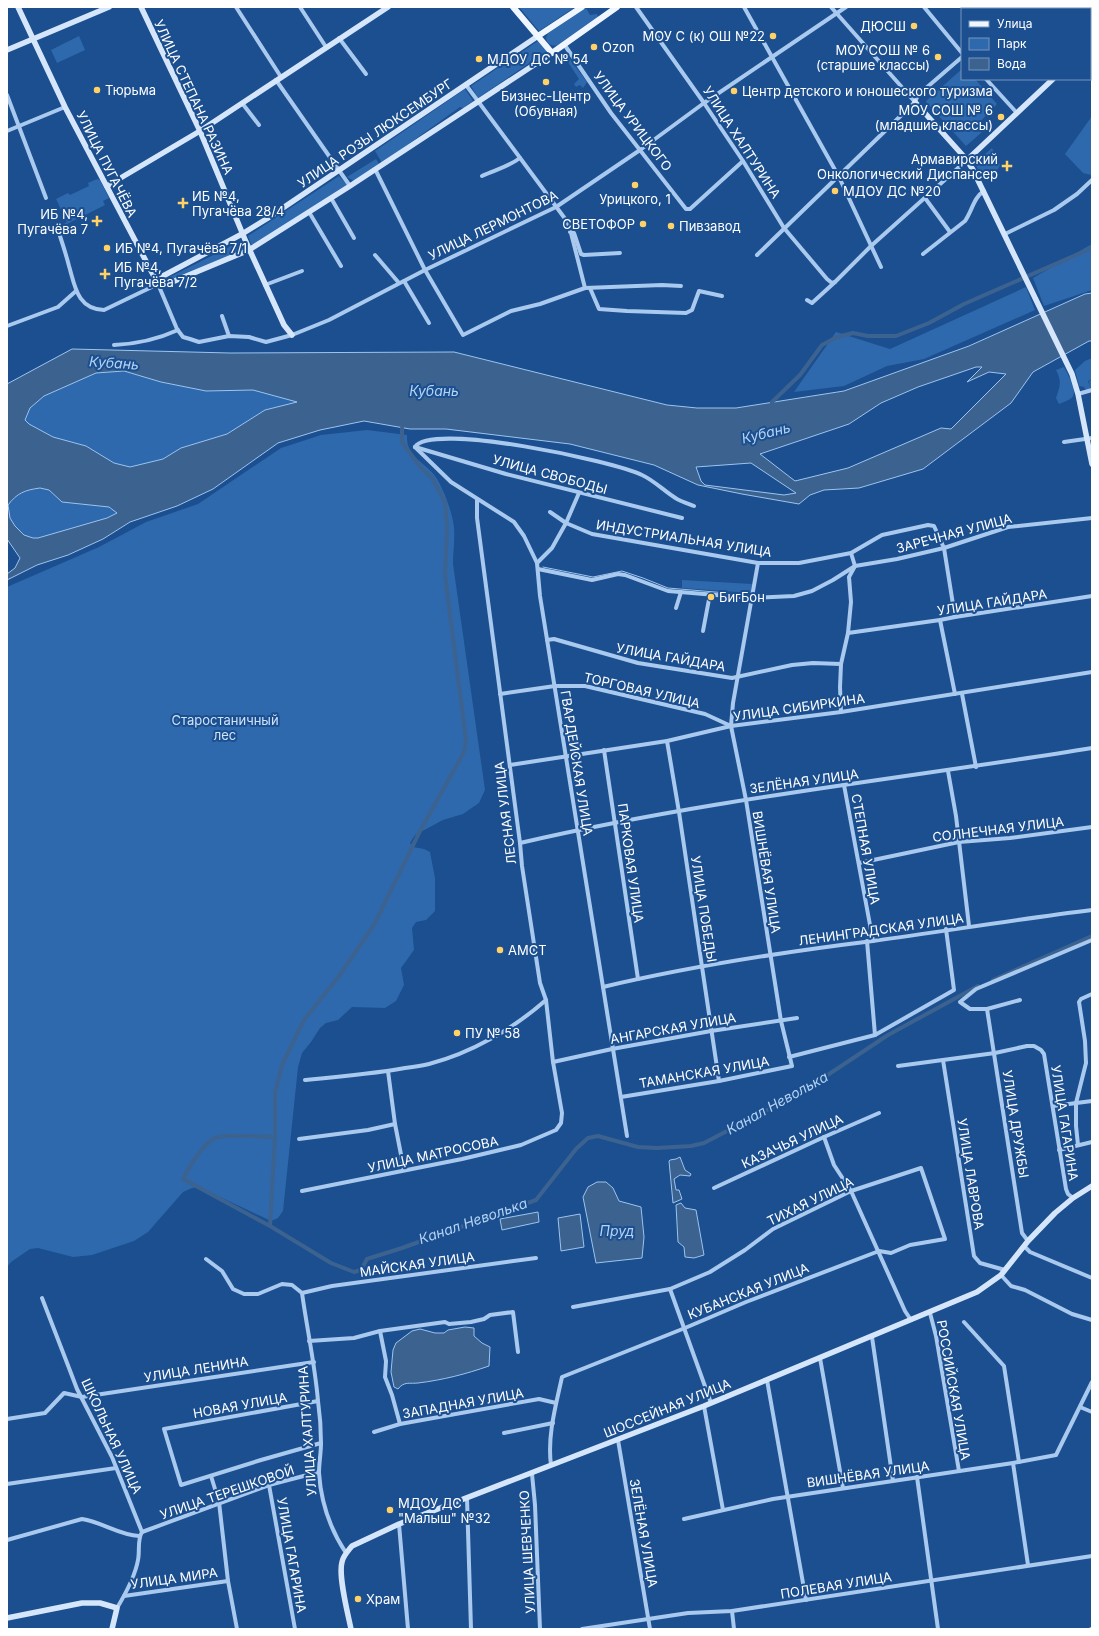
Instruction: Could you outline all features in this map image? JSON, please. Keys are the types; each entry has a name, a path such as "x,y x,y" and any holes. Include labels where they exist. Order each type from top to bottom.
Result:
{"main road":[{"name":"УЛИЦА ПУГАЧЁВА","path":"18,7 65,107 158,284"},
{"path":"7,50 99,9 109,7"},
{"name":"УЛИЦА СТЕПАНА РАЗИНА","path":"141,7 200,131 249,250 284,325 292,335"},
{"path":"107,186 200,131 278,78 388,7"},
{"path":"513,7 552,53"},
{"name":"УЛИЦА РОЗЫ ЛЮКСЕМБУРГ","path":"582,7 339,171 242,234 161,277 158,284 165,285 249,250 350,186 552,53 617,7"},
{"path":"967,160 1052,80"},
{"path":"915,102 967,160 984,191 1068,367 1078,394 1089,438 1092,464"},
{"name":"ШОССЕЙНАЯ УЛИЦА","path":"346,1553 352,1546 361,1541 399,1524 532,1474 551,1465 704,1406 930,1313 977,1292 996,1279 1003,1272 1044,1223 1073,1198 1092,1186"},
{"path":"346,1553 341,1563 342,1578 351,1629"},
{"path":"7,1618 82,1603 100,1603 117,1608"},
{"name":"ШКОЛЬНАЯ УЛИЦА","path":"112,1629 117,1608"}],"street":[{"path":"236,7 278,78 350,186"},
{"path":"300,7 326,47"},
{"name":"УЛИЦА ХАЛТУРИНА","path":"636,7 743,161 784,228 827,279 832,283 835,282"},
{"path":"744,7 773,56 839,177 881,267"},
{"path":"831,7 915,102"},
{"name":"УЛИЦА ЛЕРМОНТОВА","path":"178,330 183,336 199,342 229,336 249,337 266,342 292,335 329,320 425,270 556,207 640,150 704,103 846,7"},
{"path":"924,7 961,52"},
{"path":"339,38 366,74"},
{"name":"УЛИЦА УРИЦКОГО","path":"564,44 602,100 686,209 690,209 743,161"},
{"path":"757,255 915,102 918,95 961,58"},
{"path":"987,80 1017,113"},
{"path":"466,85 566,220 588,288 600,309 627,312 686,313 692,310 699,291 722,296"},
{"path":"7,95 46,198"},
{"path":"242,103 259,125"},
{"path":"7,131 65,107"},
{"path":"482,176 504,168 520,158"},
{"path":"806,300 812,303 871,246 967,160"},
{"path":"375,169 425,270 462,335 511,311 540,304 588,288 662,285 681,286"},
{"path":"1005,234 1054,210 1076,194 1091,180"},
{"path":"923,254 965,221 979,194 984,191"},
{"path":"331,198 354,238"},
{"path":"924,198 950,232"},
{"path":"309,212 341,266"},
{"path":"7,326 58,307 76,291 58,230"},
{"path":"570,232 574,233 581,254 620,253"},
{"path":"375,255 401,282 429,323"},
{"path":"265,284 302,271"},
{"name":"УЛИЦА РОЗЫ ЛЮКСЕМБУРГ","path":"76,291 82,301 88,306 96,310 104,310 158,284"},
{"name":"УЛИЦА ПУГАЧЁВА","path":"158,284 178,330"},
{"path":"222,316 229,336"},
{"path":"114,345 139,343 159,338 178,330"},
{"path":"1078,394 1092,390"},
{"path":"1064,442 1089,438"},
{"path":"415,447 417,444 432,439 464,439 541,448 616,466 642,475 678,500 694,506"},
{"name":"УЛИЦА СВОБОДЫ","path":"415,447 478,466 579,493 682,518"},
{"name":"ГВАРДЕЙСКАЯ УЛИЦА","path":"415,447 451,482 477,500 503,514 514,522 524,536 537,563 540,596 627,1136"},
{"path":"537,563 552,548 566,523 579,493"},
{"name":"ЛЕСНАЯ УЛИЦА","path":"477,500 477,518 522,866 539,976 546,1000 553,1062 562,1113 561,1123"},
{"name":"ИНДУСТРИАЛЬНАЯ УЛИЦА","path":"550,512 566,523 592,534 758,563 799,563 851,553 882,535 928,525 934,526 937,529 944,548"},
{"name":"ЗАРЕЧНАЯ УЛИЦА","path":"538,569 592,580 618,574 625,575 668,591 752,598 794,596 812,591 856,566 897,559 944,548 1008,527 1092,518"},
{"path":"944,548 955,617"},
{"path":"841,712 841,664 848,633 851,602 849,577 856,566 851,553"},
{"name":"ВИШНЁВАЯ УЛИЦА","path":"758,563 738,676 731,726 746,800 781,1021 792,1066"},
{"path":"676,608 680,592"},
{"path":"703,631 710,594"},
{"name":"УЛИЦА ГАЙДАРА","path":"848,633 1092,596"},
{"path":"940,620 954,694"},
{"name":"УЛИЦА ГАЙДАРА","path":"547,640 554,639 638,663 732,678 792,665 813,663 841,664"},
{"name":"УЛИЦА СИБИРКИНА","path":"510,765 566,755 667,741 731,726 841,712 962,694 1092,672"},
{"name":"ТОРГОВАЯ УЛИЦА","path":"500,694 555,686 578,685 593,687 705,714 731,726"},
{"path":"962,694 976,767"},
{"name":"УЛИЦА ПОБЕДЫ","path":"667,741 703,967 719,1081"},
{"name":"ЗЕЛЁНАЯ УЛИЦА","path":"520,843 616,822 746,800 976,767 1092,748"},
{"name":"ПАРКОВАЯ УЛИЦА","path":"604,750 616,822 638,979"},
{"path":"948,771 959,842 969,926"},
{"name":"СТЕПНАЯ УЛИЦА","path":"844,785 872,941"},
{"name":"СОЛНЕЧНАЯ УЛИЦА","path":"859,863 959,842 1010,838 1092,826"},
{"name":"ЛЕНИНГРАДСКАЯ УЛИЦА","path":"604,987 638,979 770,956 969,926 1092,910"},
{"path":"789,1057 875,1035 954,990 946,930"},
{"path":"1020,1000 987,1009 970,1010 960,1002 976,989 1092,940"},
{"path":"867,941 875,1035"},
{"path":"1078,1145 1076,1104 1086,1063 1085,1041 1079,1002 1081,999 1092,994"},
{"path":"305,1080 428,1065 468,1050 508,1028 531,1014 546,1000"},
{"name":"УЛИЦА ДРУЖБЫ","path":"987,1009 1022,1233 1028,1241"},
{"name":"АНГАРСКАЯ УЛИЦА","path":"553,1062 612,1048 797,1018"},
{"name":"УЛИЦА ГАГАРИНА","path":"995,1053 1026,1046 1034,1046 1041,1050 1044,1054 1066,1189 1068,1194 1073,1198"},
{"path":"898,1066 995,1053"},
{"name":"УЛИЦА ЛАВРОВА","path":"943,1060 974,1256 980,1263 1003,1272"},
{"name":"ТАМАНСКАЯ УЛИЦА","path":"621,1097 719,1081 792,1066"},
{"path":"388,1071 395,1124 404,1170"},
{"path":"1053,1106 1092,1101"},
{"name":"КАЗАЧЬЯ УЛИЦА","path":"714,1188 879,1113"},
{"name":"УЛИЦА МАТРОСОВА","path":"302,1191 462,1159 521,1145 556,1130 561,1123"},
{"path":"299,1138 368,1130 395,1124"},
{"path":"824,1137 834,1165 851,1191 905,1311 911,1320"},
{"path":"1059,1150 1092,1142"},
{"name":"ТИХАЯ УЛИЦА","path":"573,1307 670,1289 710,1272 745,1250 772,1228 851,1191 921,1168 945,1239"},
{"name":"КУБАНСКАЯ УЛИЦА","path":"556,1403 562,1377 746,1302 879,1251 891,1253 910,1245 945,1239"},
{"path":"1024,1246 1030,1252 1092,1278"},
{"name":"МАЙСКАЯ УЛИЦА","path":"302,1293 332,1286 536,1258"},
{"path":"206,1259 222,1271 233,1290 244,1294 258,1294 282,1284 292,1285 302,1293"},
{"path":"1003,1272 1011,1286 1025,1290 1072,1314 1092,1320"},
{"path":"670,1289 711,1402"},
{"name":"УЛИЦА ХАЛТУРИНА","path":"302,1293 309,1341 314,1362 318,1401 321,1443 319,1472 320,1488 327,1519 336,1538 346,1553"},
{"name":"ШКОЛЬНАЯ УЛИЦА","path":"42,1298 69,1368 112,1457 140,1534 138,1560 124,1596 117,1608"},
{"path":"309,1341 354,1338 380,1331 445,1322 449,1324 471,1322 484,1319 490,1315 513,1312 518,1352"},
{"name":"РОССИЙСКАЯ УЛИЦА","path":"930,1313 936,1336 959,1471"},
{"path":"964,1322 1004,1366 1019,1462"},
{"path":"380,1331 386,1361 385,1377 400,1424"},
{"path":"872,1337 893,1481"},
{"path":"820,1358 843,1488"},
{"name":"УЛИЦА ЛЕНИНА","path":"82,1397 314,1362"},
{"path":"767,1380 806,1600"},
{"path":"1092,1382 1080,1407 1092,1412"},
{"path":"7,1419 45,1413 64,1393 82,1397"},
{"name":"ЗАПАДНАЯ УЛИЦА","path":"374,1432 400,1424 539,1399 556,1403"},
{"name":"НОВАЯ УЛИЦА","path":"211,1476 181,1485 164,1429 318,1401"},
{"path":"551,1465 549,1451 556,1403"},
{"path":"704,1406 723,1510"},
{"name":"ВИШНЁВАЯ УЛИЦА","path":"684,1518 788,1496 1013,1463 1056,1455 1080,1407"},
{"path":"504,1433 553,1423"},
{"name":"ЗЕЛЁНАЯ УЛИЦА","path":"618,1440 650,1629"},
{"path":"237,1629 228,1581 219,1502 211,1476 321,1443"},
{"path":"1013,1463 1028,1565"},
{"path":"7,1484 116,1468"},
{"name":"УЛИЦА ТЕРЕШКОВОЙ","path":"140,1534 219,1502 269,1485 319,1472"},
{"name":"УЛИЦА ШЕВЧЕНКО","path":"532,1474 535,1505 540,1629"},
{"path":"916,1477 938,1629"},
{"name":"УЛИЦА ГАГАРИНА","path":"269,1485 295,1629"},
{"path":"467,1498 471,1629"},
{"path":"7,1540 82,1520 90,1521 128,1536 140,1534"},
{"path":"399,1524 408,1629"},
{"name":"ПОЛЕВАЯ УЛИЦА","path":"582,1629 688,1613 732,1611 1092,1556"},
{"name":"УЛИЦА МИРА","path":"124,1596 228,1581"},
{"path":"732,1611 734,1629"}],"green space":[{"path":"519,7 575,7 539,31"},
{"path":"586,8 590,15 597,14 598,17 558,45 554,46 549,43 546,38 548,33"},
{"path":"79,36 85,50 57,63 51,50"},
{"path":"538,41 547,51 478,98 471,86"},
{"path":"566,54 587,82 583,88 580,85 576,87 574,84 579,79 564,56"},
{"path":"961,70 961,80 976,80 997,104 976,126 982,132 966,146 926,102"},
{"path":"465,89 473,101 463,108 460,107 382,163 375,151"},
{"path":"1092,116 1091,175 1083,173 1065,154"},
{"path":"992,148 1000,165 998,169 983,180 975,163"},
{"path":"376,159 379,164 354,181 347,177"},
{"path":"339,176 347,185 252,246 248,236"},
{"path":"97,179 100,180 109,198 103,201 105,205 53,231 67,222 56,199 68,193 70,195 89,186 88,183"},
{"path":"241,241 246,248 168,283 166,279"},
{"path":"1092,244 1092,290 1044,306 1033,278"},
{"path":"1026,287 1035,310 924,359 887,366 844,386 794,392 836,332 890,349"},
{"path":"1092,358 1092,379 1088,381 1090,387 1089,381 1092,380 1092,386 1088,390 1079,386 1075,370 1085,361"},
{"path":"1064,367 1074,393 1071,399 1059,404 1056,398 1060,381 1056,370"},
{"path":"124,371 161,382 206,391 253,390 298,402 265,410 227,434 181,448 163,459 130,467 114,463 86,446 53,437 29,424 25,420 30,408 44,396 96,373"},
{"name":"Старостаничный лес","path":"367,430 407,435 409,449 416,458 435,476 450,508 454,528 453,564 485,790 479,803 463,814 443,820 415,835 410,843 413,847 430,852 435,878 435,911 426,920 416,922 412,928 414,950 401,968 404,985 396,1001 385,1008 352,1007 338,1020 326,1023 320,1028 302,1053 298,1067 283,1211 278,1218 271,1221 199,1187 192,1188 183,1192 148,1232 134,1241 92,1255 73,1257 38,1248 30,1249 11,1262 7,1267 7,587 99,547 146,522 198,504 281,448 321,435"},
{"path":"40,488 49,490 62,502 109,507 117,513 107,518 38,538 33,538 24,535 15,526 10,518 8,505 22,493"},
{"path":"682,580 752,584 751,593 682,588"}],"water":[{"name":"Кубань","path":"1092,293 1092,341 1089,341 1033,372 1011,403 923,469 859,488 824,490 810,495 799,504 698,485 654,465 570,444 446,429 410,429 364,421 320,430 278,443 213,489 177,506 130,522 103,539 68,555 37,565 7,580 7,574 15,568 20,558 7,539 7,384 72,349 230,353 454,352 667,405 697,408 736,408 844,391 969,346 1085,294","holes":["976,367 982,367 967,382 989,372 1006,374 951,429 941,428 848,468 795,481 760,454 849,424 881,403 918,387","124,371 161,382 206,391 253,390 297,402 265,410 227,434 181,448 163,459 130,467 114,463 86,446 53,437 29,424 25,420 30,408 44,396 96,373","751,463 796,493 784,495 705,485 701,481 696,467","40,488 49,490 62,502 109,507 117,513 107,518 38,538 33,538 24,535 15,526 10,518 8,505 18,495"]},
{"path":"680,1157 685,1170 691,1174 690,1176 680,1175 674,1179 676,1190 679,1190 682,1199 673,1203 669,1161"},
{"name":"Пруд","path":"597,1182 606,1182 613,1188 619,1201 641,1207 644,1237 642,1258 596,1263 583,1197 588,1187"},
{"path":"681,1203 685,1208 696,1210 704,1255 694,1258 685,1257 684,1247 678,1242 676,1205"},
{"path":"538,1212 539,1222 502,1230 500,1219"},
{"path":"580,1214 584,1247 561,1251 558,1218"},
{"path":"465,1327 474,1328 474,1336 482,1343 490,1347 489,1366 445,1378 418,1383 407,1383 400,1386 398,1389 394,1387 391,1372 393,1350 396,1343 412,1331 420,1329 435,1333 444,1333 448,1330"}],"waterway":[{"path":"772,402 800,375 822,345 837,337 853,333 868,336 896,336 929,323 964,304 1092,248"},
{"path":"270,1226 275,1137 275,1093 282,1065 304,1020 339,976 374,925 419,833 464,752 466,740 445,576 447,527 445,502 432,478 421,468 402,442 402,428"},
{"path":"543,567 593,577 622,571 668,588 750,595"},
{"name":"Канал Неволька","path":"993,980 1092,936"},
{"name":"Канал Неволька","path":"275,1137 225,1136 213,1139 200,1152 183,1179 270,1226 331,1263 354,1272 361,1270 367,1259 536,1200 576,1149 588,1138 598,1136 638,1147 657,1148 691,1146 704,1143 802,1092 888,1035 978,986"}],"place":[{"name":"ДЮСШ","path":"914,26"},
{"name":"МОУ С (к) ОШ №22","path":"773,36"},
{"name":"Ozon","path":"594,47"},
{"name":"МОУ СОШ № 6 (старшие классы)","path":"938,57"},
{"name":"МДОУ ДС № 54","path":"479,59"},
{"name":"Бизнес-Центр (Обувная)","path":"546,82"},
{"name":"Тюрьма","path":"97,90"},
{"name":"Центр детского и юношеского туризма","path":"734,91"},
{"name":"МОУ СОШ № 6 (младшие классы)","path":"1001,117"},
{"name":"Армавирский Онкологический Диспансер","path":"1007,166"},
{"name":"Урицкого, 1","path":"635,185"},
{"name":"МДОУ ДС №20","path":"835,191"},
{"name":"ИБ №4, Пугачёва 28/4","path":"183,203"},
{"name":"ИБ №4, Пугачёва 7","path":"97,221"},
{"name":"СВЕТОФОР","path":"643,224"},
{"name":"Пивзавод","path":"671,226"},
{"name":"ИБ №4, Пугачёва 7/1","path":"107,248"},
{"name":"ИБ №4, Пугачёва 7/2","path":"105,274"},
{"name":"БигБон","path":"711,597"},
{"name":"АМСТ","path":"500,950"},
{"name":"ПУ № 58","path":"457,1033"},
{"name":"МДОУ ДС \"Малыш\" №32","path":"390,1510"},
{"name":"Храм","path":"358,1599"}]}
